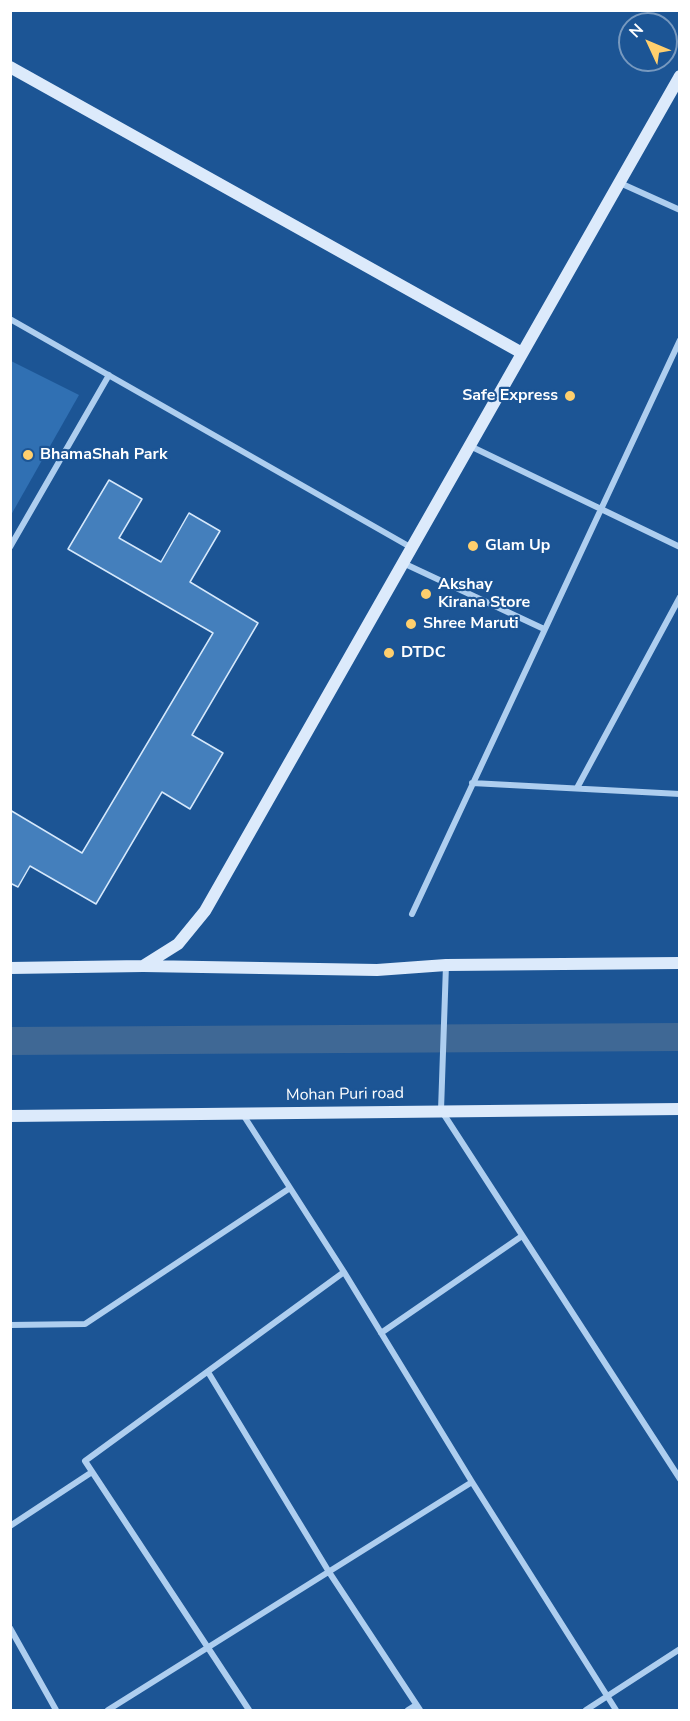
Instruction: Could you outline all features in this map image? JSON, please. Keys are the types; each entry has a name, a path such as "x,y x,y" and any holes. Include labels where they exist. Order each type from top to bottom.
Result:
{"street":[{"path":"10,67 522,353"},
{"path":"143,966 178,944 205,911 680,76"},
{"path":"619,183 680,210"},
{"path":"10,320 412,548"},
{"path":"412,914 680,340"},
{"path":"10,547 109,375"},
{"path":"469,446 680,547"},
{"path":"403,563 544,629"},
{"path":"577,789 680,597"},
{"path":"472,783 680,794"},
{"path":"10,969 143,966 377,970 446,965 680,963"},
{"path":"446,965 441,1110 680,1479"},
{"name":"Mohan Puri road","path":"10,1116 680,1109"},
{"path":"242,1113 344,1272 472,1482 616,1710"},
{"path":"10,1325 85,1324 290,1188"},
{"path":"381,1333 522,1236"},
{"path":"249,1710 85,1461 344,1272"},
{"path":"208,1372 329,1572 418,1708 408,1710"},
{"path":"10,1526 92,1472"},
{"path":"108,1710 472,1482"},
{"path":"10,1628 56,1710"},
{"path":"586,1710 680,1649"}],"shaded area":[{"name":"BhamaShah Park","path":"11,361 79,395 11,515"}],"building":[{"path":"109,480 142,499 119,538 161,562 189,513 220,531 190,582 258,623 192,735 223,753 190,809 162,792 96,904 30,866 18,887 10,883 10,810 82,853 213,633 68,549"}],"waterway":[{"path":"10,1041 680,1037"}],"place":[{"name":"Safe Express","path":"570,396"},
{"name":"BhamaShah Park","path":"28,455"},
{"name":"Glam Up","path":"473,546"},
{"name":"Akshay Kirana Store","path":"426,594"},
{"name":"Shree Maruti","path":"411,624"},
{"name":"DTDC","path":"389,653"}]}
